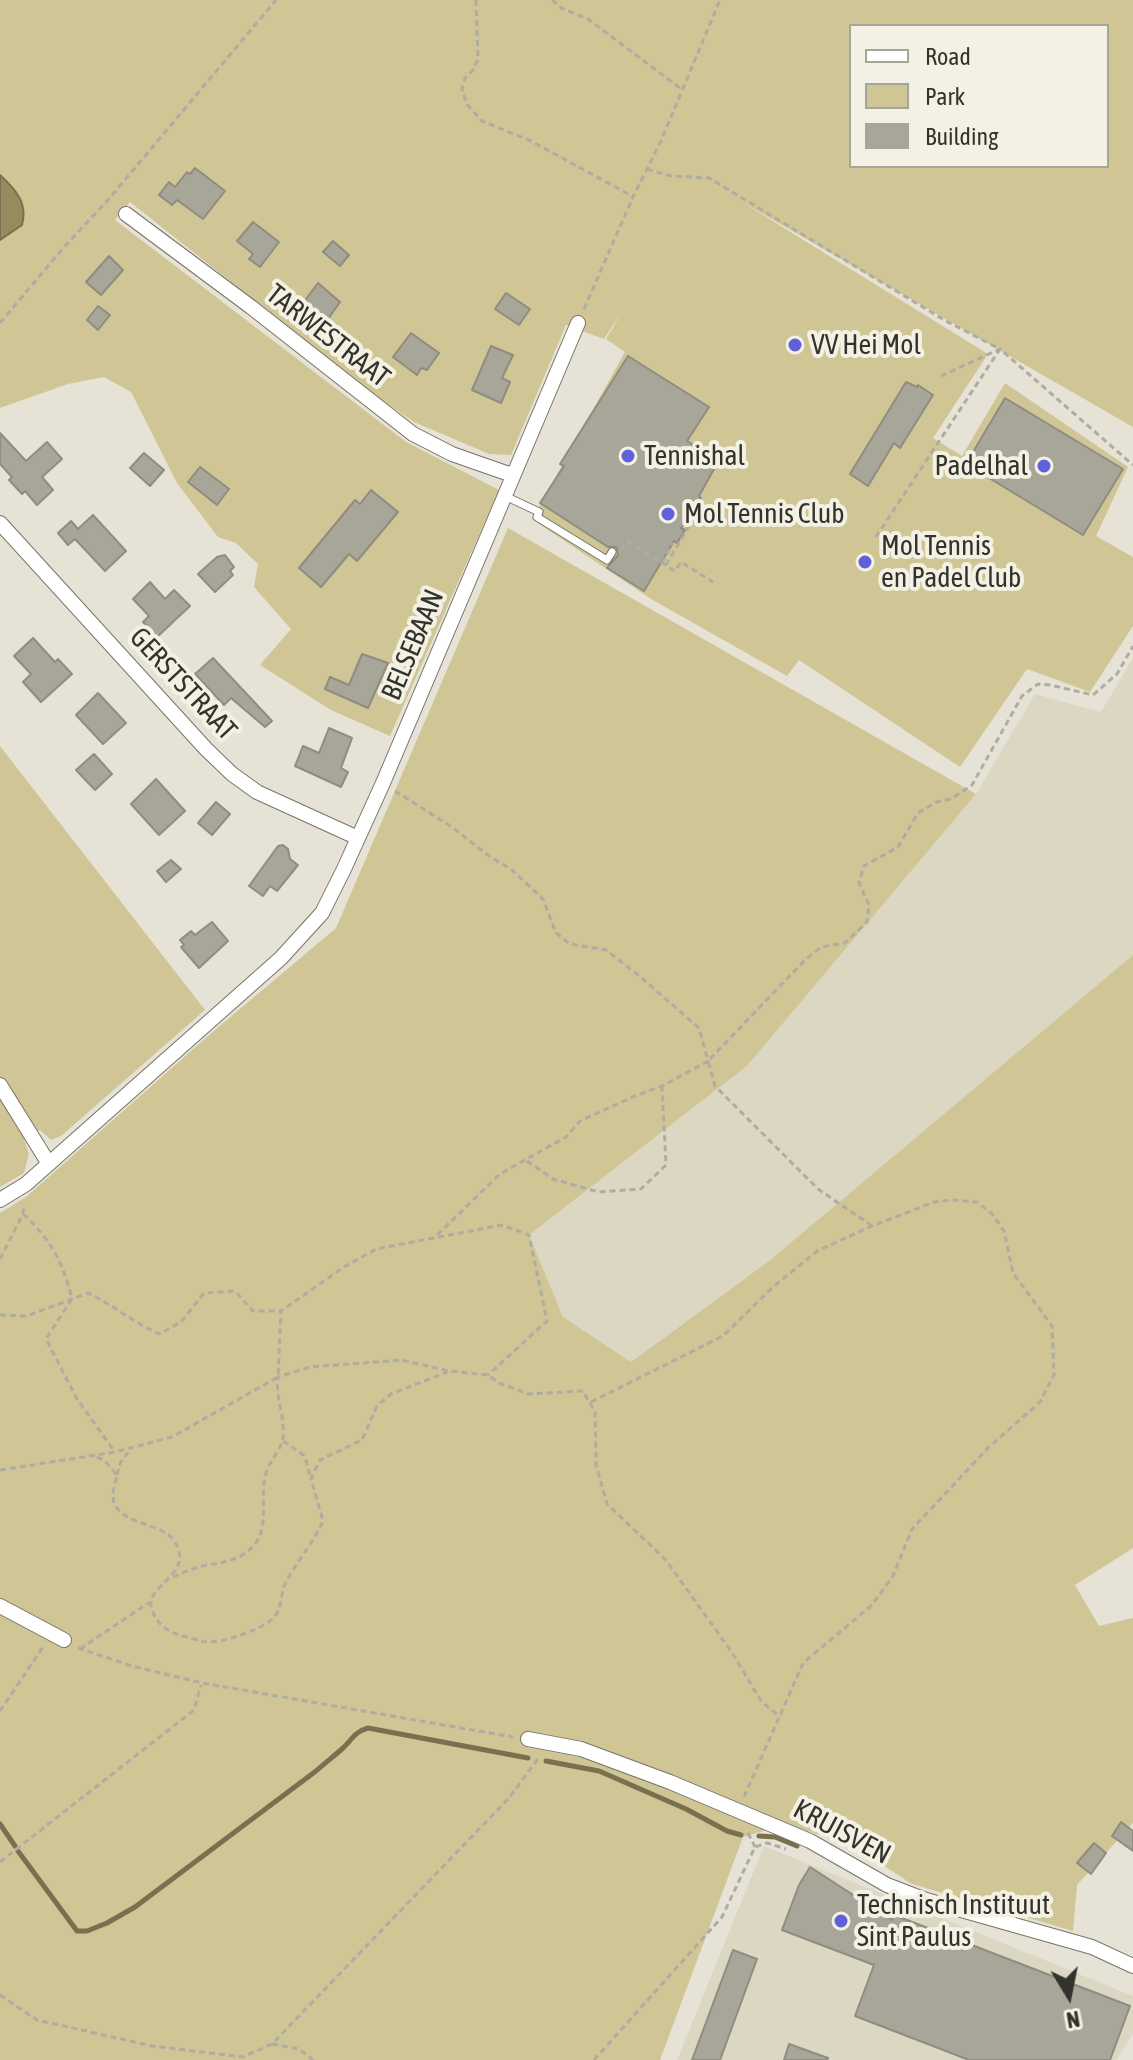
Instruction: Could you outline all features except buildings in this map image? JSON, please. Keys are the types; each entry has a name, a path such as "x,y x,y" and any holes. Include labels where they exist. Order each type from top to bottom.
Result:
{"street":[{"name":"TARWESTRAAT","path":"126,214 413,434 452,454 512,475"},
{"name":"BELSEBAAN","path":"0,1200 26,1184 281,958 322,913 383,783 578,323"},
{"name":"GERSTSTRAAT","path":"0,523 232,774 257,792 358,838"},
{"path":"0,1085 49,1164"},
{"path":"0,1606 58,1637"},
{"name":"KRUISVEN","path":"528,1739 581,1749 738,1810 810,1841 887,1885 926,1900 1092,1947 1133,1966"}],"lane":[{"path":"504,495 539,512 537,517 607,560 615,553"}],"path":[{"path":"0,323 276,0"},
{"path":"476,0 478,59 462,88 466,103 482,121 531,141 633,197"},
{"path":"552,0 561,8 588,19 680,89"},
{"path":"578,323 720,0"},
{"path":"647,169 671,176 709,178 946,321 1000,349 1133,465"},
{"path":"941,376 1000,349"},
{"path":"874,540 1000,349"},
{"path":"664,564 701,506"},
{"path":"615,553 627,541 675,571 681,562 713,582"},
{"path":"434,1238 500,1174 566,1137 580,1121 662,1086 708,1061 806,959 821,947 845,943 867,922 869,905 859,883 864,866 898,847 918,813 936,802 951,799 972,785 1022,696 1038,684 1093,695 1117,674 1133,646"},
{"path":"383,783 511,869 543,899 556,933 570,944 606,950 699,1028 715,1086 818,1189 872,1226"},
{"path":"527,1161 553,1179 599,1192 641,1189 666,1165 662,1086"},
{"path":"0,1259 23,1214 26,1184"},
{"path":"591,1402 723,1336 773,1287 817,1251 934,1202 977,1202 992,1214 1004,1231 1013,1273 1052,1326 1054,1375 1040,1402 989,1447 912,1529 893,1576 872,1605 803,1663 738,1810"},
{"path":"23,1214 60,1258 72,1299 46,1339 77,1399 115,1452"},
{"path":"0,1315 27,1316 88,1293 107,1302 140,1326 160,1334 182,1321 204,1293 235,1291 253,1311 281,1311 344,1267 376,1249 502,1225 529,1235 547,1321 488,1375"},
{"path":"281,1311 275,1393 283,1410 283,1441 267,1471 263,1499 264,1530 249,1551 226,1562 173,1577 154,1593 151,1602 156,1620 169,1632 207,1642 228,1640 266,1625 277,1614 284,1586 314,1542 323,1521 305,1456 283,1441"},
{"path":"0,1470 115,1452 172,1437 278,1377 310,1367 401,1360 449,1371 488,1375 499,1383 529,1394 583,1391 595,1412 596,1465 607,1504 665,1559 731,1651 761,1701 780,1717"},
{"path":"311,1479 320,1460 362,1440 377,1406 391,1394 449,1371"},
{"path":"131,1448 120,1463 113,1498 121,1513 168,1534 176,1543 180,1556 173,1577"},
{"path":"94,1456 104,1460 117,1475"},
{"path":"151,1602 80,1649 132,1666 202,1683 528,1739"},
{"path":"0,1711 31,1661 58,1637"},
{"path":"0,1862 194,1710 202,1683"},
{"path":"0,1995 37,2020 152,2046 242,2058 272,2044 509,1798 550,1743"},
{"path":"594,2060 722,1917 755,1847 767,1843 803,1853 810,1841"},
{"path":"272,2044 299,2049 313,2060"}],"shaded area":[{"path":"0,175 19,197 23,217 22,225 0,240"},
{"path":"1133,658 1133,955 769,1261 631,1362 563,1317 529,1235 747,1066 976,794 1035,694 1101,712"},
{"name":"Technisch Instituut Sint Paulus","path":"764,1846 1133,1996 1133,2034 1116,2060 677,2060"}],"green space":[{"path":"0,0 1133,0 1133,427 742,202 988,354 933,438 962,456 1005,383 1128,467 1096,536 1133,557 1133,626 1090,692 1027,669 960,767 799,660 787,676 651,599 532,519 625,352 606,339 623,310 604,339 566,325 511,455 489,454 414,422 369,391 130,202 115,220 406,442 499,490 390,736 331,710 260,665 291,629 254,587 258,564 236,543 218,537 177,483 131,392 104,377 68,384 0,408"},
{"path":"508,528 976,794 747,1066 529,1235 563,1317 631,1362 769,1261 1133,955 1133,1548 1075,1585 1099,1626 1133,1618 1133,1823 1077,1885 1073,1931 912,1884 853,1846 787,1824 743,1837 660,2060 0,2060 0,1213 26,1197 336,928"},
{"path":"0,746 205,1010 61,1136 51,1140 40,1130 24,1139 29,1154 24,1173 0,1187"}],"waterway":[{"path":"18,1851 77,1931 87,1931 135,1907 316,1771 356,1734 368,1728 528,1758"},
{"path":"546,1761 599,1771 741,1835"},
{"path":"0,1824 15,1846"},
{"path":"759,1836 775,1837 797,1846"}],"place":[{"name":"VV Hei Mol","path":"795,345"},
{"name":"Tennishal","path":"628,456"},
{"name":"Padelhal","path":"1044,466"},
{"name":"Mol Tennis Club","path":"668,514"},
{"name":"Mol Tennis en Padel Club","path":"865,562"},
{"name":"Technisch Instituut Sint Paulus","path":"841,1921"}]}
